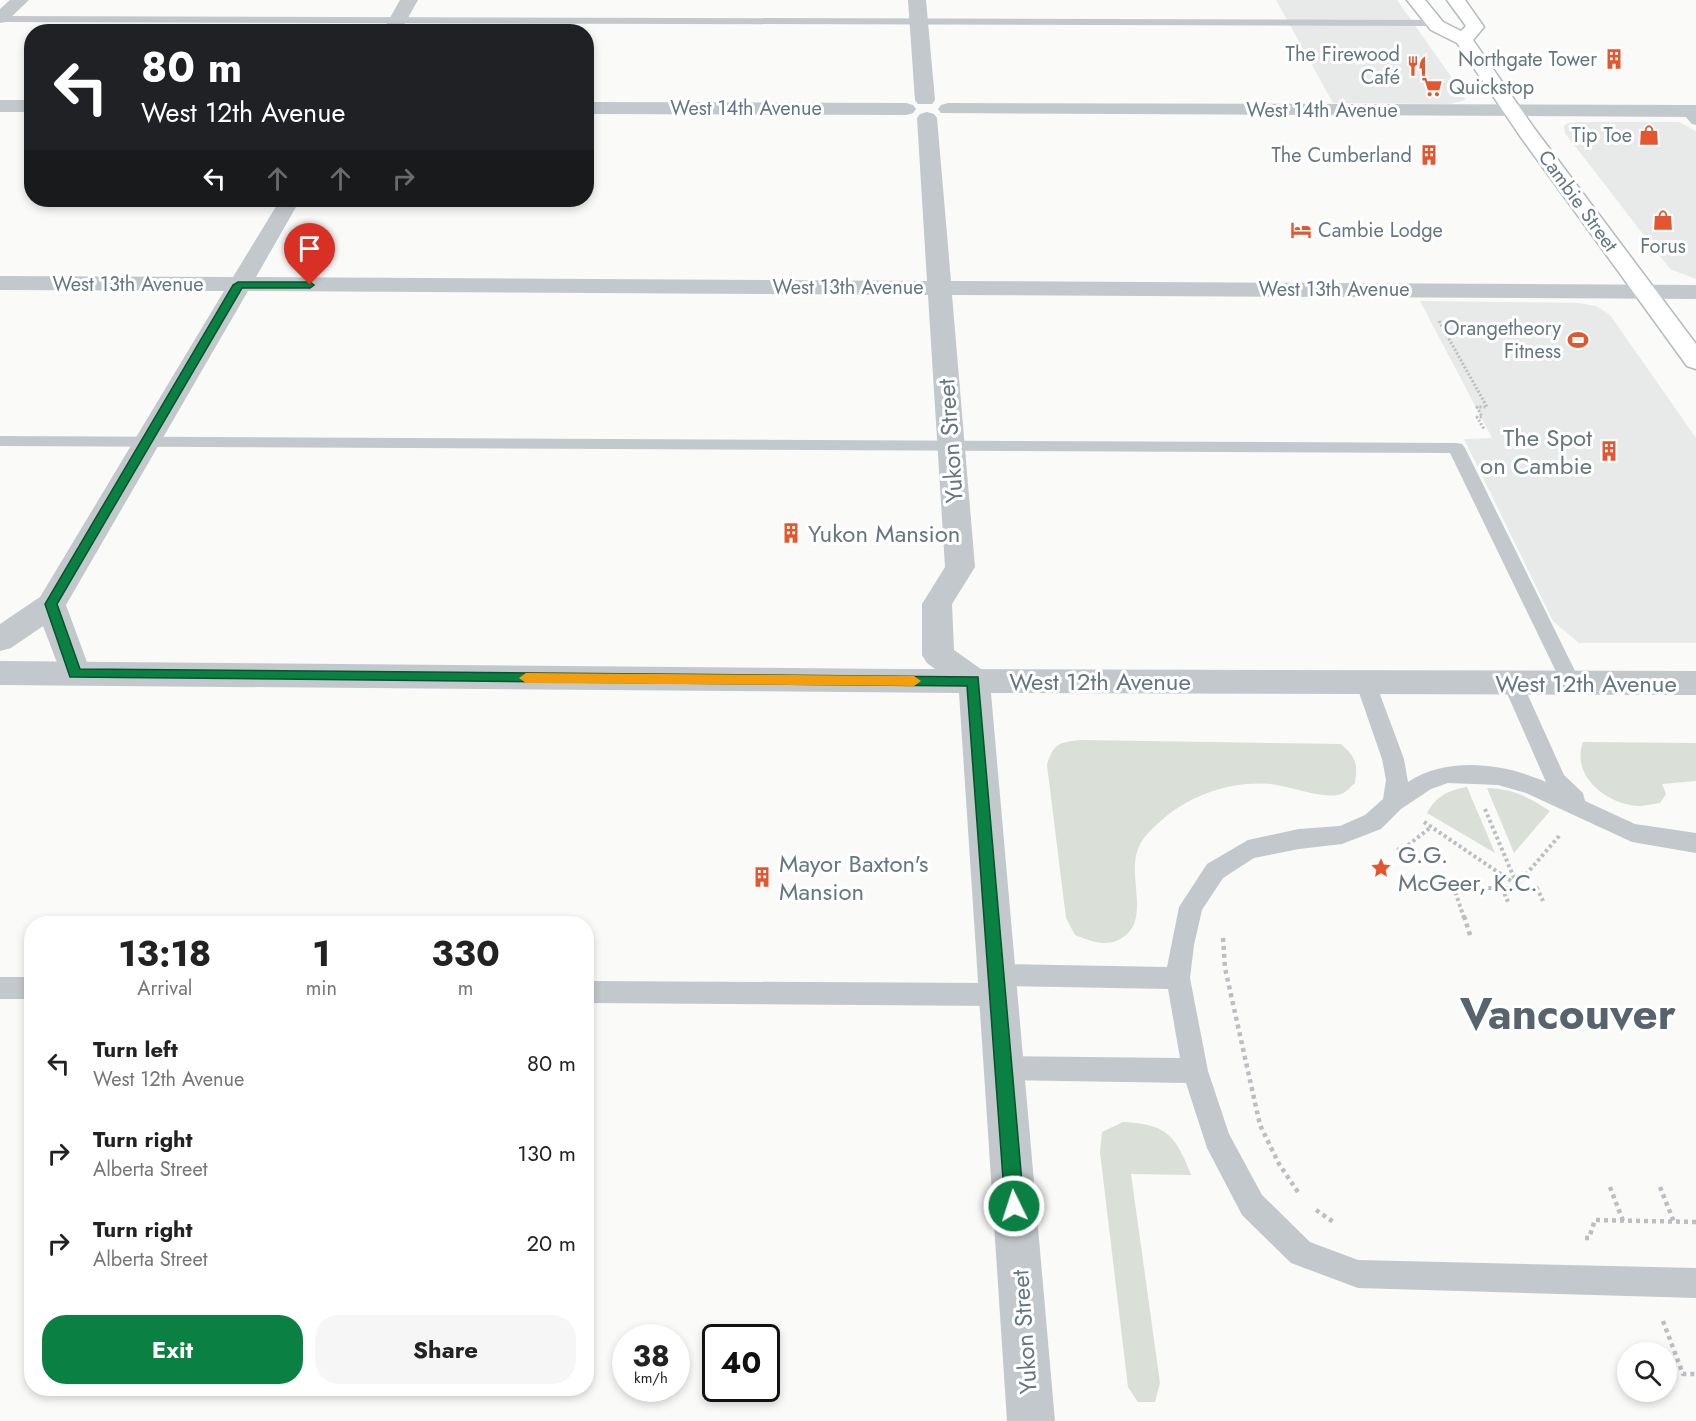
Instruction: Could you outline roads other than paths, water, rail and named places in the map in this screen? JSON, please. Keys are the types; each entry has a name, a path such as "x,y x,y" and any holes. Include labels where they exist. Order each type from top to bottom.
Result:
{"main road":[{"name":"Cambie Street","path":"1416,0 1435,23 1463,39 1512,110 1696,361"},
{"path":"1455,0 1475,27 1463,39"}],"street":[{"path":"395,24 409,0"},
{"name":"Yukon Street","path":"917,0 960,567 937,604 938,655 974,681 1031,1421"},
{"path":"0,18 12,3"},
{"path":"0,106 24,106"},
{"name":"West 14th Avenue","path":"594,108 1512,110 1693,114"},
{"path":"0,640 51,604 286,207"},
{"name":"West 13th Avenue","path":"0,283 1696,292"},
{"path":"51,604 75,674"},
{"name":"West 12th Avenue","path":"2,676 75,674 974,681 1696,683"}],"lane":[{"path":"0,18 296,24"},
{"path":"594,24 919,22 1435,23"},
{"path":"0,441 1456,448 1570,683"},
{"path":"1365,681 1393,759 1397,780 1393,803"},
{"path":"1512,682 1556,781 1584,808"},
{"path":"1696,843 1632,833 1584,808 1532,786 1498,776 1447,774 1422,783 1393,803 1373,822 1342,835 1299,839 1248,850 1215,871 1191,907 1182,945 1178,978 1195,1071 1217,1139 1252,1205 1301,1252 1359,1274 1696,1283"},
{"path":"594,992 997,985 1178,978"},
{"path":"0,988 24,988"},
{"path":"1004,1068 1195,1071"}],"place":[{"name":"Northgate Tower","path":"1614,59"},
{"name":"The Firewood Café","path":"1417,66"},
{"name":"Quickstop","path":"1432,87"},
{"name":"Tip Toe","path":"1649,135"},
{"name":"The Cumberland","path":"1429,155"},
{"name":"Forus","path":"1663,220"},
{"name":"Cambie Lodge","path":"1301,230"},
{"name":"Orangetheory Fitness","path":"1578,340"},
{"name":"The Spot on Cambie","path":"1609,451"},
{"name":"Yukon Mansion","path":"791,533"},
{"name":"G.G. McGeer, K.C.","path":"1381,868"},
{"name":"Mayor Baxton's Mansion","path":"762,877"}],"district":[{"name":"Vancouver","path":"1568,1014"}]}
